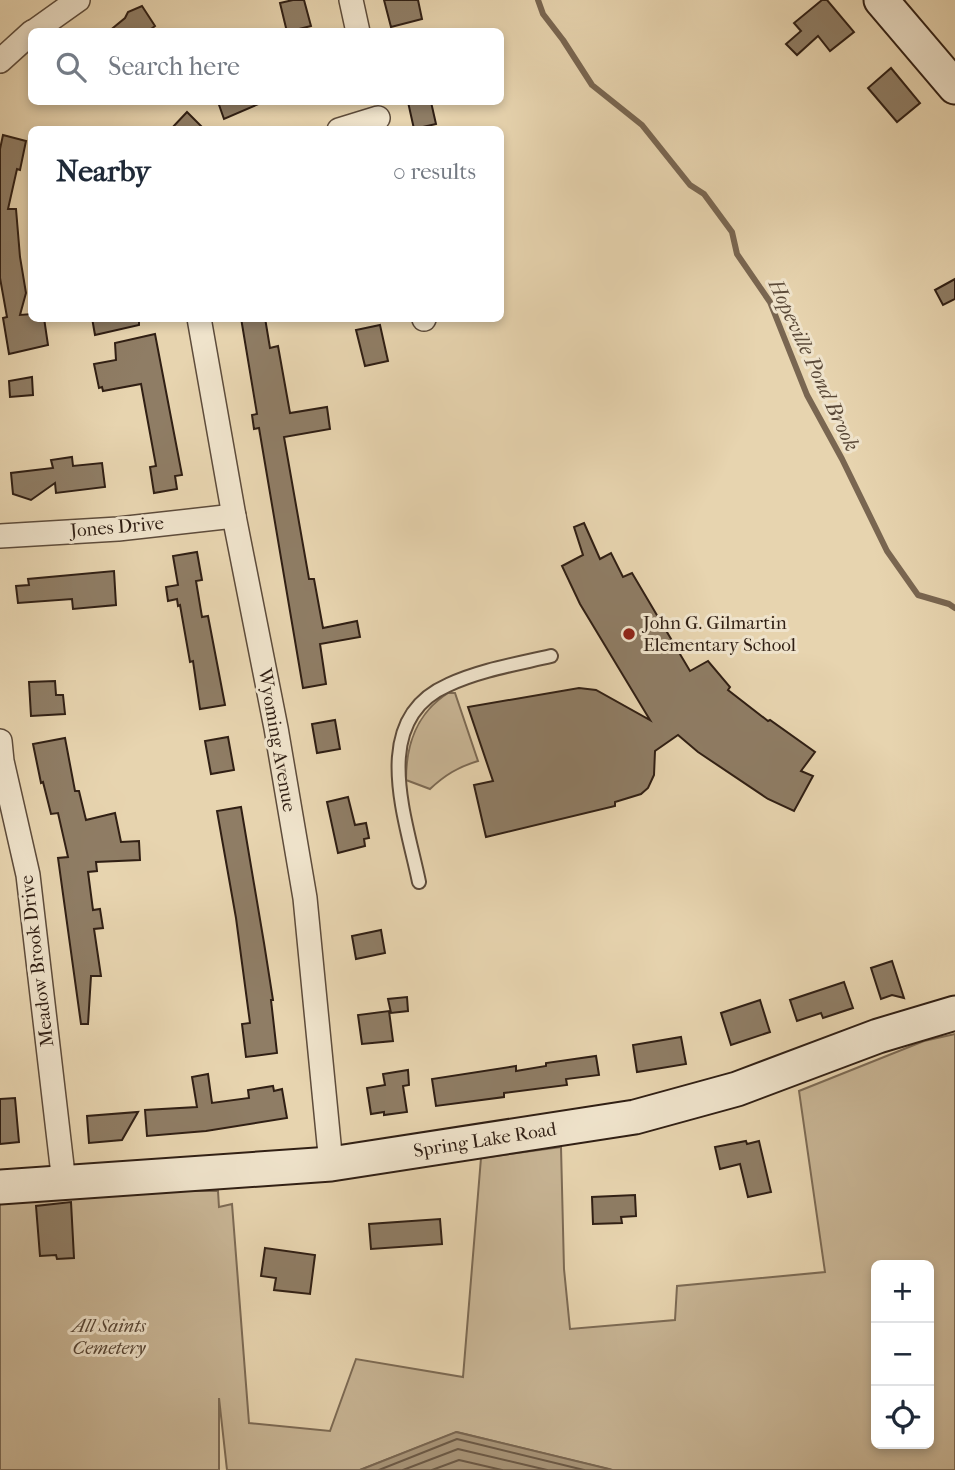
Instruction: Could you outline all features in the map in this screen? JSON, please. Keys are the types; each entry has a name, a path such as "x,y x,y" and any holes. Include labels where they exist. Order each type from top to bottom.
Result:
{"main road":[{"path":"881,0 955,88"},
{"name":"Spring Lake Road","path":"0,1187 331,1164 635,1117 737,1089 878,1036 955,1013"}],"street":[{"path":"38,28 78,0"},
{"path":"351,0 357,28"},
{"path":"0,61 28,36"},
{"path":"350,126 378,116"},
{"name":"Wyoming Avenue","path":"200,322 305,898 331,1164"},
{"name":"Jones Drive","path":"0,536 118,529 234,516"},
{"name":"Meadow Brook Drive","path":"1,754 28,875 64,1183"}],"lane":[{"path":"419,882 399,793 400,740 408,719 416,708 446,685 551,656"}],"green space":[{"path":"448,693 455,693 478,761 452,772 430,789 406,780 408,754 421,720 437,701"},
{"name":"All Saints Cemetery","path":"955,1034 955,1470 612,1470 457,1432 360,1470 227,1470 219,1398 219,1470 0,1470 0,1203 148,1191 218,1191 219,1207 232,1204 249,1423 330,1431 356,1359 463,1377 481,1158 561,1147 564,1269 570,1329 675,1320 677,1286 825,1272 799,1091 924,1041"}],"water":[{"path":"456,1432 609,1469 612,1470 360,1470"}],"building":[{"path":"304,0 311,26 286,28 280,3"},
{"path":"384,0 418,0 422,19 391,27"},
{"path":"822,0 827,0 854,32 830,51 818,36 797,55 786,44 801,31 794,23"},
{"path":"142,6 155,26 113,28 128,12"},
{"path":"891,68 920,103 897,122 868,88"},
{"path":"219,105 256,105 224,119"},
{"path":"409,105 432,105 436,124 413,126"},
{"path":"187,112 201,126 174,126"},
{"path":"3,135 26,141 8,209 16,209 26,293 20,315 28,314 28,322 45,322 48,345 9,354 3,318 7,317 0,278 0,149"},
{"path":"955,279 955,299 943,305 935,290"},
{"path":"93,322 139,322 139,325 95,335"},
{"path":"242,322 266,322 270,348 278,346 290,413 327,407 330,429 284,437 309,579 314,579 323,628 357,621 360,637 320,644 326,684 303,688 259,428 254,429 252,415 257,414"},
{"path":"380,325 388,361 365,366 356,330"},
{"path":"155,334 182,475 175,476 177,489 154,493 150,467 156,466 141,384 103,391 102,387 99,388 94,364 116,360 115,343"},
{"path":"32,377 33,395 10,397 9,381"},
{"path":"72,457 73,466 102,463 105,487 56,493 55,483 31,500 13,494 11,473 53,468 51,460"},
{"path":"584,523 600,559 611,553 623,577 632,573 690,671 708,661 730,687 728,690 815,752 801,771 813,776 794,811 768,799 698,752 678,735 655,751 654,775 648,788 641,794 615,802 615,806 486,837 474,785 493,781 468,707 579,688 596,690 650,720 580,604 562,566 583,555 574,527"},
{"path":"197,552 202,580 196,581 202,617 208,616 225,705 200,709 193,661 190,662 180,605 178,606 177,599 168,601 166,587 178,585 173,556"},
{"path":"114,571 116,605 73,609 72,599 18,603 16,586 29,585 28,579"},
{"path":"55,681 56,695 63,695 65,714 31,716 29,682"},
{"path":"335,720 340,749 317,753 312,724"},
{"path":"228,737 234,770 211,774 205,741"},
{"path":"65,738 75,791 79,791 86,820 115,813 121,842 139,841 140,860 96,862 97,871 88,872 93,910 100,909 103,928 94,929 101,976 91,976 88,1024 81,1024 58,858 68,857 58,813 51,814 43,782 41,783 33,744"},
{"path":"348,797 355,825 366,823 369,838 364,839 365,846 338,853 327,802"},
{"path":"241,807 273,1000 277,1053 246,1057 242,1024 250,1023 236,918 217,811"},
{"path":"381,930 385,953 356,959 352,936"},
{"path":"892,961 904,998 892,995 881,999 871,968"},
{"path":"844,982 853,1008 823,1018 821,1013 797,1021 790,1000"},
{"path":"407,997 408,1011 391,1013 388,999"},
{"path":"760,1000 770,1032 731,1045 721,1013"},
{"path":"389,1011 393,1041 362,1044 358,1015"},
{"path":"681,1037 686,1064 637,1072 633,1045"},
{"path":"596,1056 599,1075 566,1079 567,1085 436,1106 432,1079 516,1066 516,1071 546,1066 546,1063"},
{"path":"408,1070 409,1085 403,1086 407,1112 371,1114 367,1088 385,1085 383,1074"},
{"path":"208,1074 212,1103 249,1098 248,1090 273,1086 274,1091 282,1089 287,1118 206,1131 147,1136 145,1110 197,1107 192,1077"},
{"path":"15,1098 19,1142 0,1144 0,1099"},
{"path":"138,1112 122,1140 89,1143 87,1116"},
{"path":"746,1141 747,1144 759,1141 771,1192 748,1197 740,1164 720,1169 715,1147"},
{"path":"635,1195 636,1216 621,1217 622,1223 593,1224 592,1197"},
{"path":"71,1202 74,1258 40,1256 36,1206"},
{"path":"440,1219 442,1244 371,1249 369,1224"},
{"path":"265,1248 315,1255 310,1294 274,1290 276,1278 261,1276"}],"waterway":[{"name":"Hopeville Pond Brook","path":"538,0 543,14 592,85 642,125 690,185 704,194 732,232 737,254 770,302 807,395 887,551 918,595 955,608"}],"place":[{"name":"John G. Gilmartin Elementary School","path":"629,634"}]}
